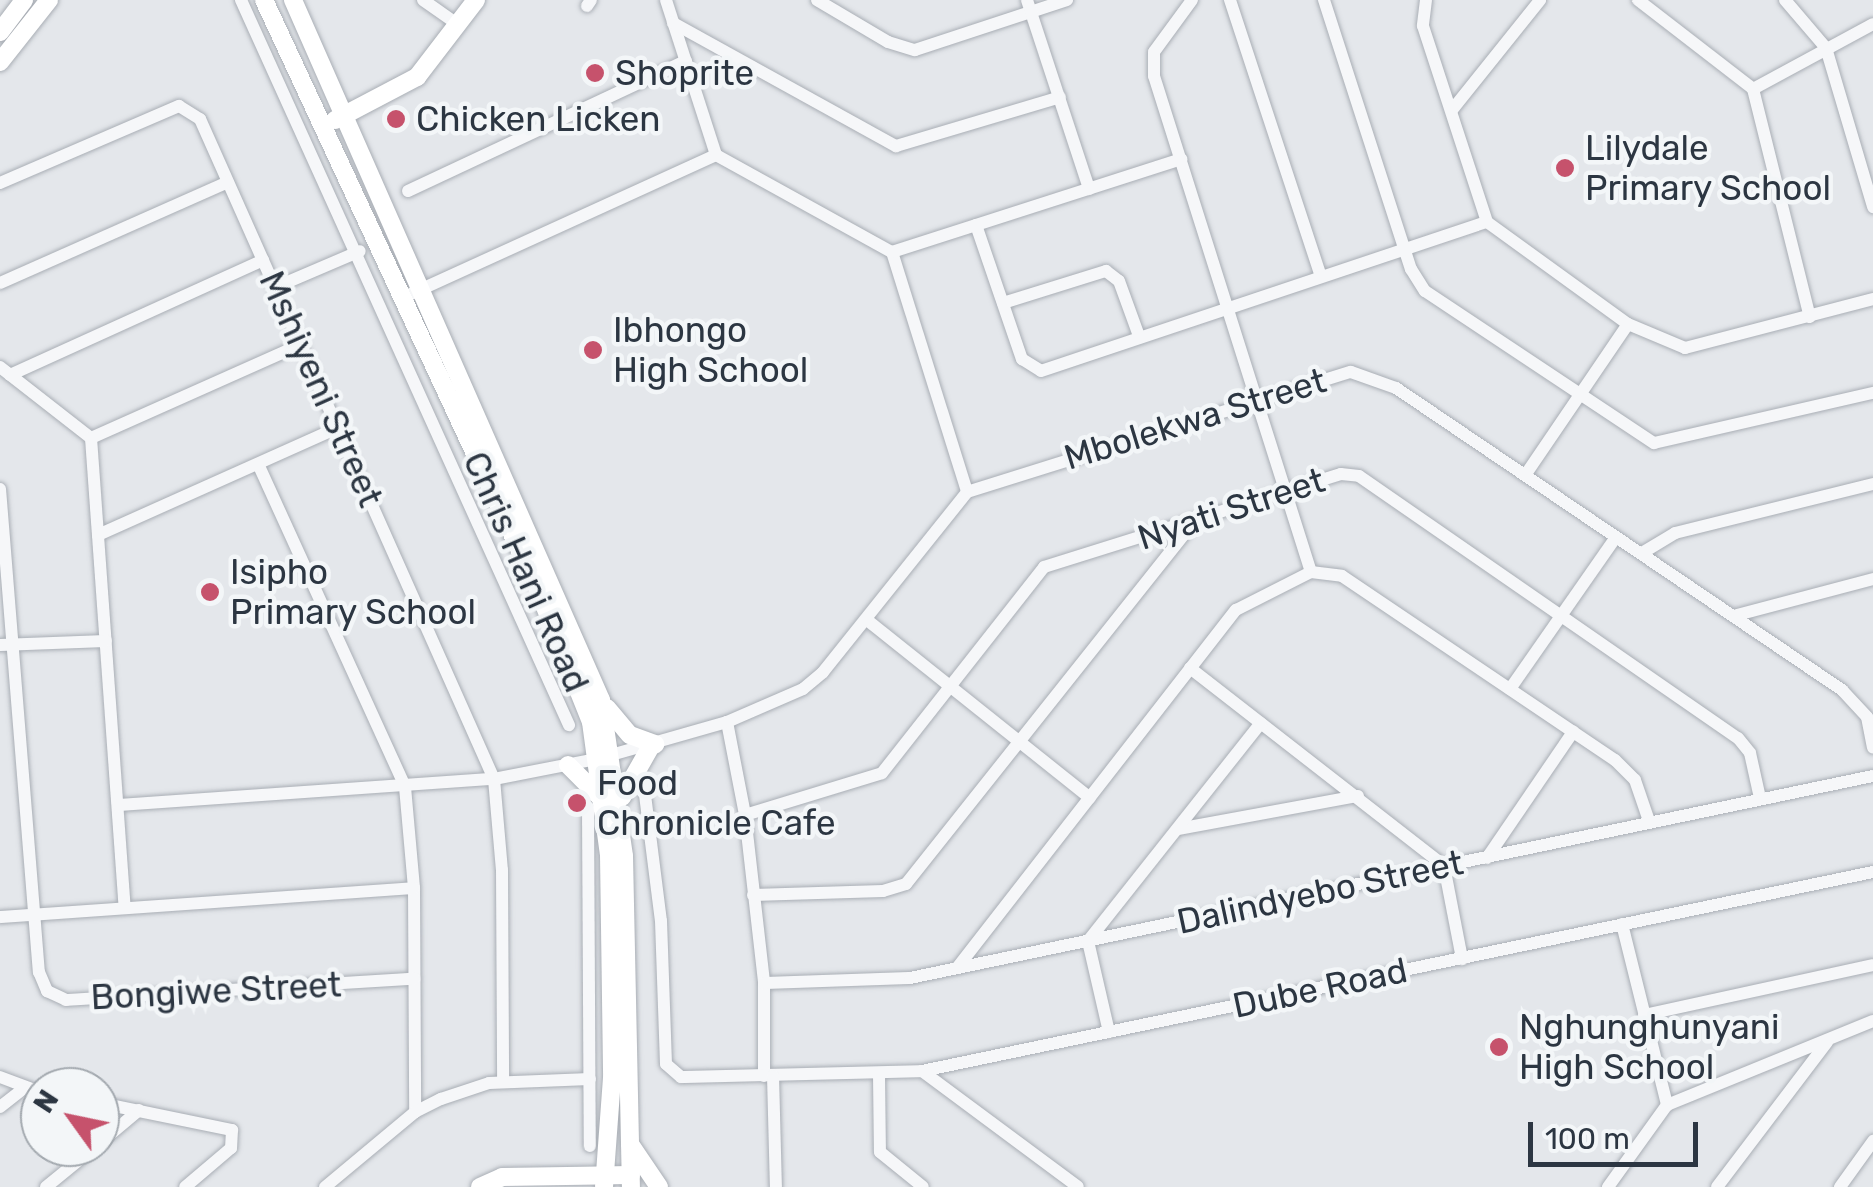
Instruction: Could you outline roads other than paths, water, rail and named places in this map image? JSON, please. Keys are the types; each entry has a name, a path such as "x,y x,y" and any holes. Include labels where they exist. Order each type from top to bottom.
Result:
{"main road":[{"path":"0,32 24,0"},
{"path":"0,62 50,0"},
{"name":"Chris Hani Road","path":"264,0 560,640 606,757"},
{"name":"Chris Hani Road","path":"294,0 601,700 606,757 610,1106 628,1184"},
{"path":"321,127 403,88 476,0"},
{"path":"591,722 580,749 565,765 590,780 604,805 653,745 621,728 601,700"},
{"name":"Chris Hani Road","path":"604,805 630,1144 628,1184"},
{"path":"580,1183 596,1160 610,1106"},
{"path":"481,1186 628,1184 630,1144"}],"street":[{"name":"Chris Hani Road","path":"241,0 360,251 569,724"},
{"path":"423,0 456,24"},
{"path":"118,805 494,779 606,757 727,722 803,689 868,620 967,492 892,252 716,155 666,0"},
{"path":"817,0 888,42 915,50 1030,7 1067,0"},
{"path":"1192,0 1152,59 1310,572"},
{"path":"1230,0 1321,276"},
{"path":"1324,0 1404,248 1425,291 1643,440 1662,444 1873,392"},
{"path":"1426,0 1424,26 1487,222 1628,324 1685,348 1873,299"},
{"path":"1452,110 1540,0"},
{"path":"1638,0 1753,89 1810,317"},
{"path":"1785,0 1826,48 1873,207"},
{"path":"1030,7 1088,189"},
{"path":"674,23 896,146 1060,97"},
{"path":"1753,89 1873,24"},
{"path":"408,191 686,61"},
{"name":"Mshiyeni Street","path":"0,184 180,106 191,108 302,344 494,779 502,870 503,1082"},
{"path":"402,298 716,155"},
{"path":"892,252 1181,160"},
{"path":"0,283 228,182"},
{"path":"976,225 1022,359 1042,372 1139,336 1487,222"},
{"path":"276,287 360,251"},
{"path":"126,908 91,438 5,371 263,260"},
{"path":"1004,303 1106,271 1119,280 1139,336"},
{"path":"1526,474 1628,324"},
{"path":"91,438 302,344"},
{"name":"Mbolekwa Street","path":"967,492 1335,374 1363,373 1526,474 1737,616 1858,704 1873,747"},
{"path":"98,535 337,428"},
{"path":"259,466 405,787 414,888 416,1112"},
{"name":"Nyati Street","path":"746,815 882,773 1044,567 1340,474 1359,476 1738,738 1750,754 1760,798"},
{"path":"1642,553 1675,533 1873,484"},
{"name":"Bongiwe Street","path":"0,489 7,645 40,978 60,999 414,979"},
{"path":"754,895 898,889 1021,742 1194,522"},
{"path":"1510,689 1616,537"},
{"path":"956,968 1246,599 1310,572 1342,576 1628,772 1649,821"},
{"path":"1737,616 1873,580"},
{"path":"868,620 1090,798"},
{"path":"7,645 106,641"},
{"path":"1190,668 1444,866 1462,959"},
{"path":"727,722 746,815 764,983 776,1187"},
{"path":"1109,1032 1088,940 1261,723"},
{"path":"1487,858 1573,732"},
{"name":"Dalindyebo Street","path":"764,983 910,978 1873,776"},
{"name":"Dube Road","path":"644,778 668,1070 680,1078 879,1075 922,1070 1873,872"},
{"path":"1178,829 1358,796"},
{"path":"590,1146 604,805"},
{"path":"0,918 414,888"},
{"path":"1622,924 1666,1104"},
{"path":"1644,1015 1873,965"},
{"path":"1608,1187 1666,1104 1873,1021"},
{"path":"1717,1187 1828,1040"},
{"path":"1780,1059 1794,1082"},
{"path":"922,1070 1078,1187"},
{"path":"879,1075 880,1152 923,1187"},
{"path":"325,1187 416,1112 503,1082 590,1079"},
{"path":"0,1107 20,1091"},
{"path":"120,1107 224,1126 235,1138 184,1187"},
{"path":"120,1126 139,1110"},
{"path":"1840,1187 1873,1141"},
{"path":"46,1187 70,1167"}],"place":[{"name":"Shoprite","path":"595,73"},
{"name":"Chicken Licken","path":"396,119"},
{"name":"Lilydale Primary School","path":"1565,168"},
{"name":"Ibhongo High School","path":"593,350"},
{"name":"Isipho Primary School","path":"210,592"},
{"name":"Food Chronicle Cafe","path":"577,803"},
{"name":"Nghunghunyani High School","path":"1499,1047"}]}
